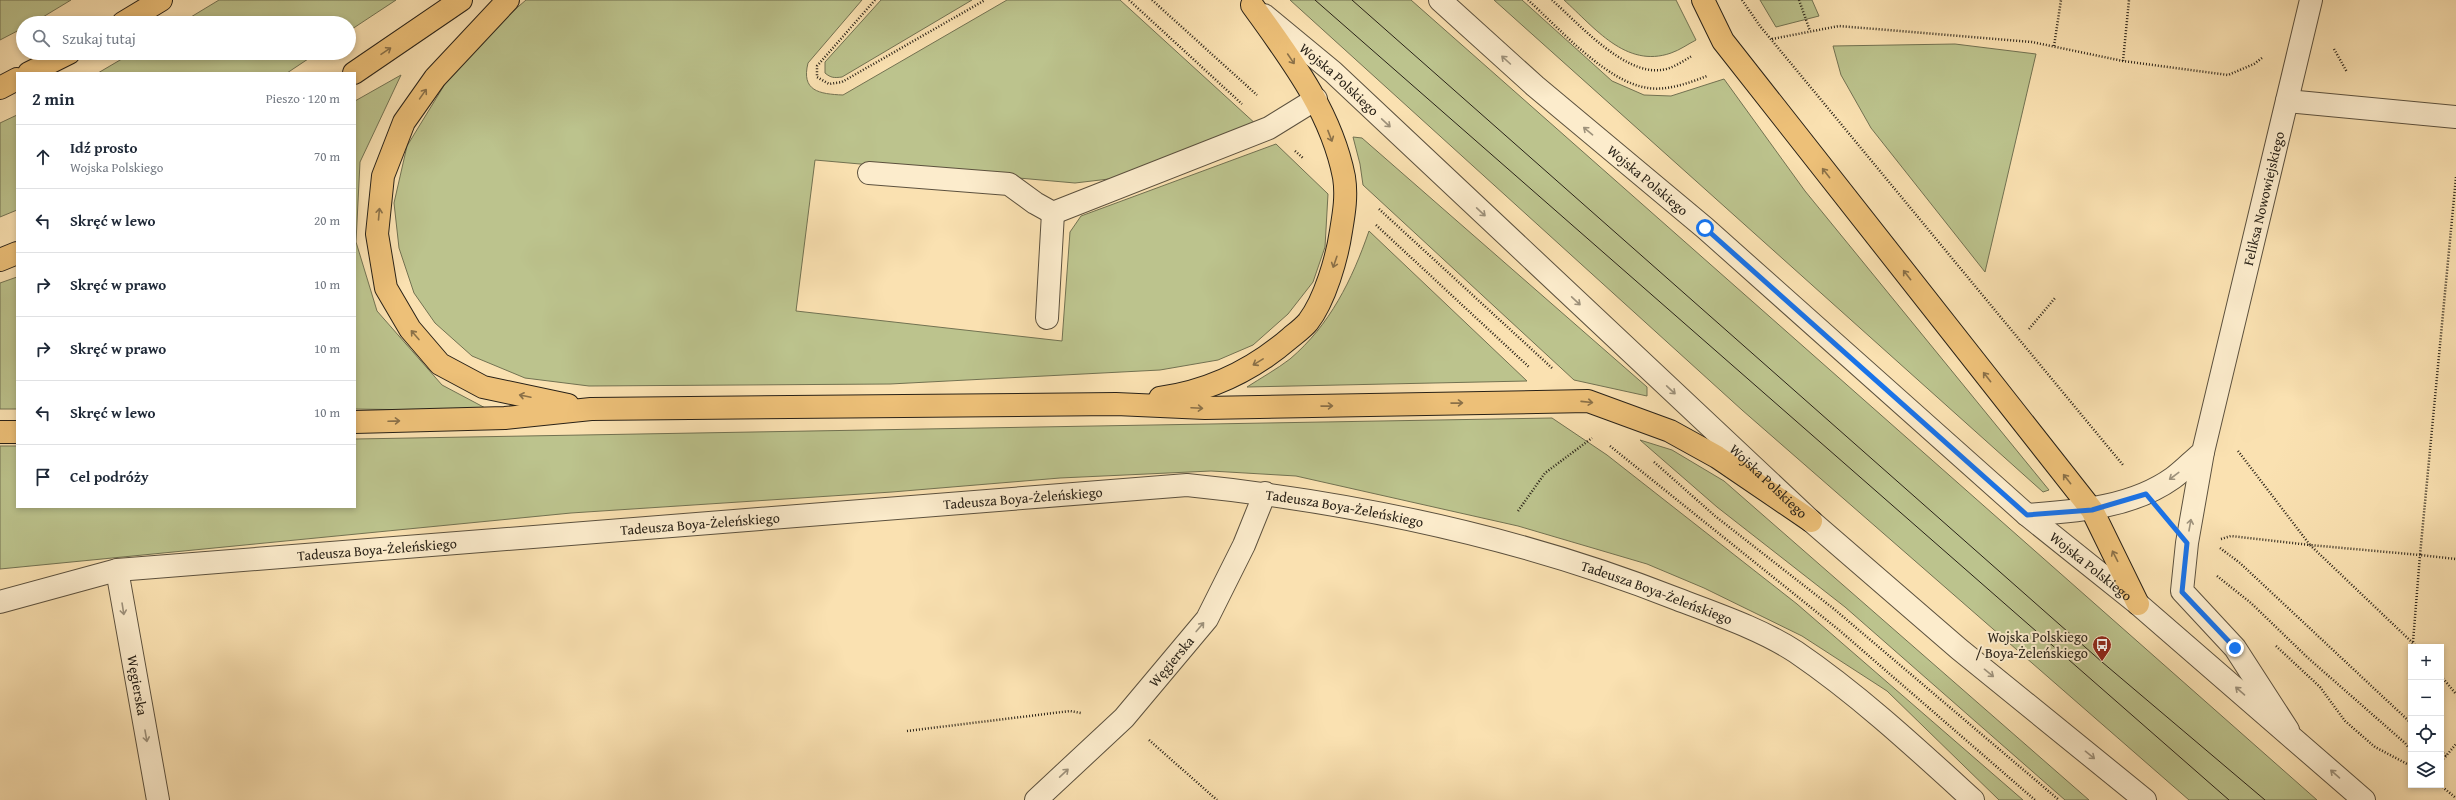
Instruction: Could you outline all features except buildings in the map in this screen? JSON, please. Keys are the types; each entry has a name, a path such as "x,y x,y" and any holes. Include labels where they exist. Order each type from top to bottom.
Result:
{"main road":[{"path":"135,16 161,0"},
{"path":"355,72 461,0"},
{"path":"508,0 435,78 404,122 383,176 377,234 386,288 410,329 440,364 483,387 591,409"},
{"path":"1703,0 1723,41 2092,510 2138,604"},
{"path":"1116,404 1180,395 1232,378 1270,355 1308,322 1326,288 1338,251 1346,196 1344,177 1332,139 1316,99 1249,2"},
{"path":"31,72 56,60"},
{"path":"0,88 16,80"},
{"path":"0,260 16,252"},
{"path":"356,422 505,418 591,409 1116,404 1205,408 1588,401 1670,431 1717,457 1811,521"},
{"path":"0,432 16,432"}],"street":[{"name":"Wojska Polskiego","path":"1440,0 1534,86 1705,228 2027,515 2138,604 2291,734 2364,800"},
{"name":"Feliksa Nowowiejskiego","path":"2291,734 2235,648 2182,592 2187,543 2203,452 2311,0"},
{"name":"Wojska Polskiego","path":"1249,2 1333,72 1811,521 1959,649 2145,800"},
{"path":"1053,213 1269,128 1316,99"},
{"path":"2287,101 2456,118"},
{"path":"869,173 1010,184 1035,203 1053,213"},
{"path":"1047,318 1053,213"},
{"path":"2027,515 2092,510 2146,494 2173,478 2203,452"},
{"name":"Tadeusza Boya-Żeleńskiego","path":"0,602 116,570 1187,485 1264,493 1404,518 1496,540 1582,563 1732,620 1794,651 1870,709 1973,800"},
{"name":"Węgierska","path":"1036,800 1124,718 1207,619 1244,545 1264,493"},
{"name":"Węgierska","path":"116,570 158,800"}],"path":[{"path":"875,0 818,66 818,77 829,84 842,82 985,0"},
{"path":"1152,0 1282,119"},
{"path":"1528,0 1608,72 1630,84 1649,88 1684,85 1709,76 1736,58 1760,26"},
{"path":"1552,0 1596,39 1624,61 1642,68 1662,70 1723,41 1760,26"},
{"path":"1742,0 1760,26 2062,390 2146,494"},
{"path":"1799,0 1810,31"},
{"path":"2054,46 2062,0"},
{"path":"2124,61 2129,0"},
{"path":"1772,39 1839,26 2032,42 2124,61 2228,75 2254,64 2266,54"},
{"path":"2332,45 2350,77"},
{"path":"1344,177 1588,401"},
{"path":"2413,642 2456,177"},
{"path":"2029,329 2055,298"},
{"path":"1496,540 1545,473 1595,435"},
{"path":"2234,445 2310,545 2413,642"},
{"path":"1650,458 1715,516 1834,609 2059,800"},
{"path":"2218,540 2231,536 2456,559"},
{"path":"2187,543 2224,583 2251,602 2308,658 2408,747"},
{"path":"2217,546 2240,563 2408,720"},
{"path":"2224,583 2227,589"},
{"path":"2272,642 2320,687 2344,721 2375,747 2408,764"},
{"path":"2444,680 2456,694"},
{"path":"907,731 1070,711 1083,714"},
{"path":"1124,718 1217,800"},
{"path":"2444,758 2456,744"},
{"path":"2442,752 2446,756"},
{"path":"2444,788 2456,798"}],"green space":[{"path":"0,0 71,0 45,16 16,16 16,32 0,40"},
{"path":"219,0 396,0 356,26 356,16 193,16"},
{"path":"526,0 862,0 808,63 807,80 814,89 826,94 843,95 1007,0 1120,0 1258,126 1134,176 1075,183 815,160 796,311 1062,341 1070,232 1081,216 1276,144 1328,194 1325,247 1313,282 1288,314 1253,345 1218,360 1160,370 890,384 589,386 525,378 472,356 435,323 414,293 399,248 394,203 407,146 448,79 491,30"},
{"path":"881,0 972,0 842,77 837,78 827,75 825,73 825,62"},
{"path":"1290,0 1411,0 2317,800 2189,800 1742,410"},
{"path":"1494,0 1522,0 1612,81 1644,95 1671,96 1724,79 1805,191 2049,490 2043,492"},
{"path":"1564,0 1676,0 1696,40 1671,53 1655,56 1640,55 1625,50 1612,43 1599,33"},
{"path":"1760,0 1812,0 1819,16 1776,27"},
{"path":"1955,44 2036,54 1985,272 1871,128 1841,75 1833,46"},
{"path":"120,60 306,60 288,72 100,72"},
{"path":"401,75 360,162 356,242 356,100"},
{"path":"16,115 16,210 0,217 0,123"},
{"path":"1353,137 1362,138 1647,387 1647,396 1574,380 1363,185 1360,164"},
{"path":"1369,231 1527,381 1247,387 1290,359 1317,332 1338,301 1347,284"},
{"path":"356,242 377,311 442,385 491,411 356,409"},
{"path":"16,277 16,409 0,409 0,283"},
{"path":"1552,418 1607,455 1797,604 2023,800 1999,800 1887,691 1802,636 1704,588 1647,564 1518,526 1296,476 1211,471 1060,478 892,492 571,513 0,569 0,446 16,446 16,508 356,508 356,439"},
{"path":"1640,440 1672,450 1724,481 2089,800 2065,800 1845,607 1717,507"}],"tram line":[{"path":"1315,0 2229,800"},
{"path":"1352,0 2102,662 2265,800"}],"place":[{"name":"Wojska Polskiego / Boya-Żeleńskiego","path":"2102,662"}],"route":[{"path":"1705,228 2027,515 2092,510 2146,494 2187,543 2182,592 2235,648"}]}
